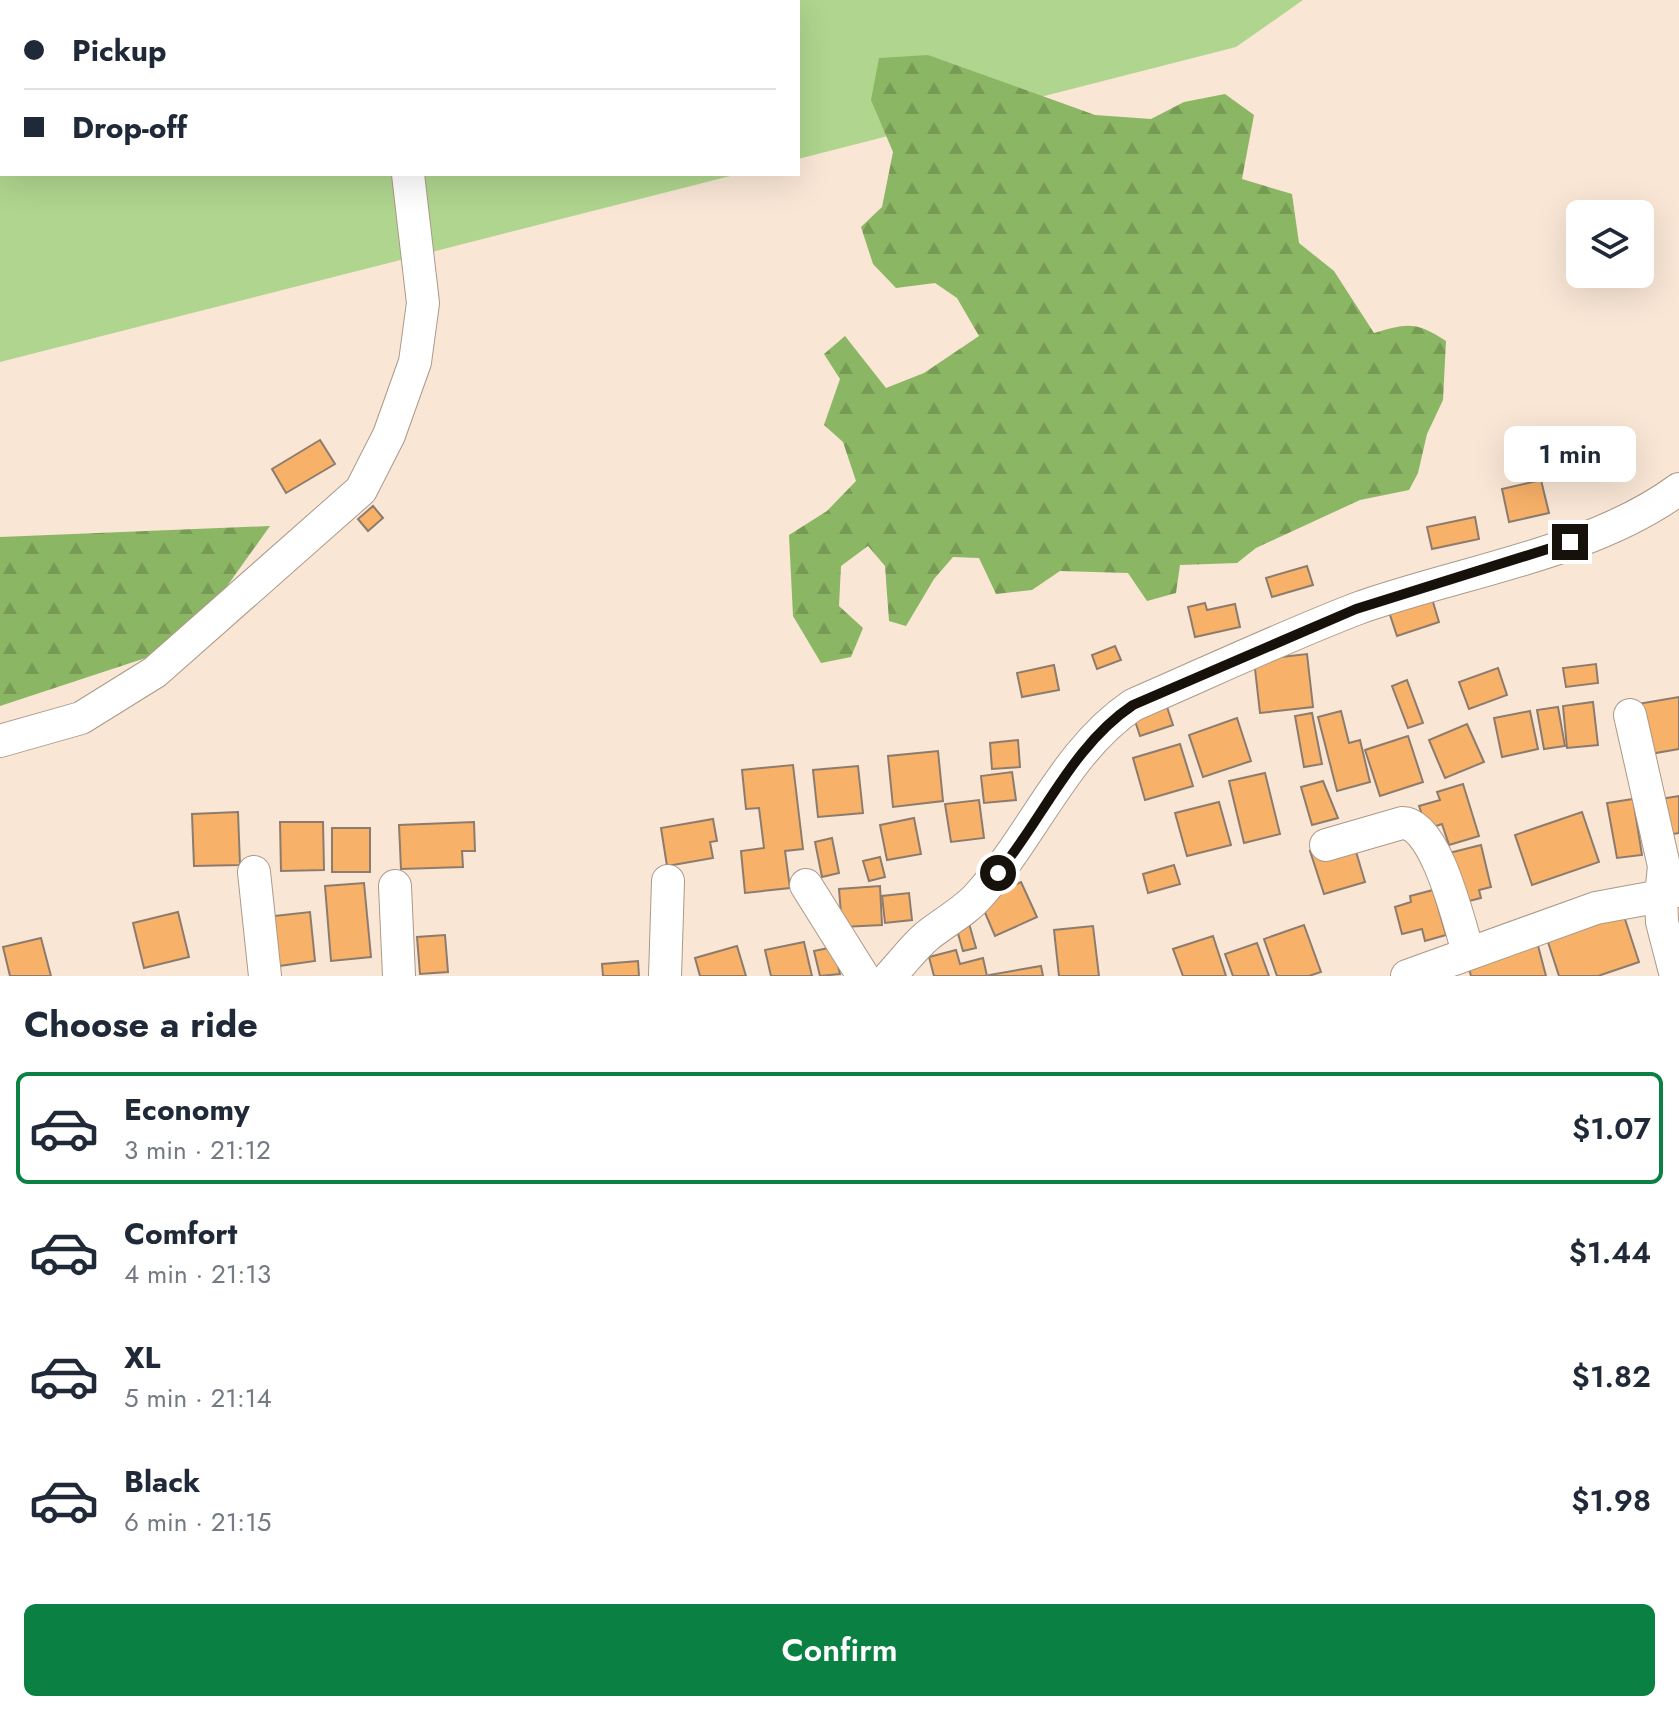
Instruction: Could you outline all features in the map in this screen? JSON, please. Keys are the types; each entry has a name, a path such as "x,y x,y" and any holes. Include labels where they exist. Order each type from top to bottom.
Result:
{"street":[{"path":"0,741 81,718 155,672 361,490 389,435 415,362 423,303 408,176"},
{"path":"890,976 925,937 978,897 1018,848 1053,792 1105,724 1133,705 1356,609 1600,532 1653,509 1679,489"},
{"path":"1630,715 1670,893 1662,922 1676,976"},
{"path":"1326,845 1402,823 1412,823 1422,830 1446,882 1468,952"},
{"path":"254,872 265,976"},
{"path":"665,976 668,881"},
{"path":"806,885 863,976"},
{"path":"395,886 399,976"},
{"path":"1407,976 1596,908 1670,893"}],"green space":[{"path":"800,0 1303,0 1236,47 800,158"},
{"path":"928,55 1095,115 1151,119 1184,102 1225,94 1254,115 1242,179 1292,194 1299,243 1334,271 1374,333 1411,326 1427,330 1446,341 1443,400 1427,434 1418,473 1409,490 1360,500 1256,548 1237,563 1180,565 1176,593 1147,601 1128,573 1060,571 1032,590 996,594 979,558 953,557 934,579 906,626 889,621 885,566 868,546 841,566 839,606 863,628 851,657 821,663 793,616 789,535 827,511 856,481 843,442 824,425 840,379 824,354 845,336 886,388 924,373 979,336 957,298 935,283 896,288 873,264 861,227 882,207 893,152 871,100 879,58"},
{"path":"0,176 730,176 0,362"},
{"path":"270,526 185,645 0,706 0,537"}],"building":[{"path":"320,440 335,464 286,493 272,469"},
{"path":"1541,480 1549,513 1509,522 1502,489"},
{"path":"373,506 383,518 368,531 358,519"},
{"path":"1475,517 1479,539 1432,549 1427,527"},
{"path":"1307,566 1313,585 1272,597 1266,578"},
{"path":"1430,592 1439,622 1397,636 1387,606"},
{"path":"1205,603 1207,610 1235,604 1240,627 1195,637 1188,607"},
{"path":"1115,646 1121,660 1097,669 1092,655"},
{"path":"1307,654 1313,707 1260,713 1254,660"},
{"path":"1596,664 1598,683 1566,687 1563,668"},
{"path":"1054,665 1059,690 1022,697 1017,673"},
{"path":"1498,668 1507,695 1469,709 1459,682"},
{"path":"1407,680 1423,723 1408,728 1392,686"},
{"path":"1679,697 1679,749 1650,754 1632,705"},
{"path":"1165,701 1173,725 1140,736 1132,712"},
{"path":"1593,702 1598,745 1567,748 1563,706"},
{"path":"1558,707 1565,746 1544,749 1537,710"},
{"path":"1341,711 1349,743 1360,740 1370,782 1337,791 1318,717"},
{"path":"1530,711 1538,749 1502,757 1494,718"},
{"path":"1312,713 1322,764 1304,767 1295,716"},
{"path":"1237,718 1251,761 1203,777 1189,735"},
{"path":"1467,724 1484,762 1445,778 1429,740"},
{"path":"1408,736 1423,782 1380,796 1365,750"},
{"path":"1018,740 1020,767 992,769 990,743"},
{"path":"1180,744 1193,786 1145,800 1133,758"},
{"path":"938,751 943,801 893,807 888,756"},
{"path":"793,765 803,849 785,851 790,888 745,893 741,851 764,848 759,808 746,809 742,770"},
{"path":"858,766 863,813 818,817 813,770"},
{"path":"1012,772 1016,800 984,803 981,776"},
{"path":"1265,773 1280,834 1244,843 1229,781"},
{"path":"1323,781 1338,818 1312,825 1301,787"},
{"path":"1463,784 1479,836 1449,845 1442,824 1427,829 1419,806 1440,800 1437,792"},
{"path":"1679,796 1679,833 1660,836 1654,800"},
{"path":"1633,799 1642,855 1617,858 1607,803"},
{"path":"979,800 984,838 951,842 945,804"},
{"path":"1219,802 1231,845 1187,856 1175,813"},
{"path":"238,812 240,865 194,866 192,814"},
{"path":"1582,812 1599,862 1532,885 1515,835"},
{"path":"914,818 921,854 887,860 880,825"},
{"path":"713,819 717,841 710,842 713,858 667,866 661,828"},
{"path":"280,822 323,822 324,870 281,871"},
{"path":"474,822 475,851 462,851 463,867 401,869 399,825"},
{"path":"332,828 370,828 370,872 332,872"},
{"path":"832,838 839,873 822,877 815,842"},
{"path":"1352,838 1365,882 1324,894 1310,851"},
{"path":"1481,845 1491,887 1479,890 1481,898 1457,904 1445,854"},
{"path":"880,857 885,877 869,881 863,861"},
{"path":"1174,865 1180,884 1148,893 1143,874"},
{"path":"1021,882 1037,917 995,936 980,901"},
{"path":"364,883 371,957 331,961 325,886"},
{"path":"880,886 882,925 842,927 839,889"},
{"path":"1433,890 1446,935 1425,941 1422,929 1402,934 1395,907 1411,902 1410,896"},
{"path":"909,893 912,920 885,923 882,896"},
{"path":"1622,910 1639,962 1598,976 1559,976 1546,936"},
{"path":"178,912 189,957 144,968 133,923"},
{"path":"310,912 315,961 272,967 266,917"},
{"path":"968,920 976,948 963,951 955,923"},
{"path":"1304,925 1321,972 1309,976 1277,976 1264,939"},
{"path":"1093,926 1099,976 1059,976 1054,930"},
{"path":"445,935 448,972 420,974 417,937"},
{"path":"1213,936 1226,976 1183,976 1173,949"},
{"path":"41,938 51,976 10,976 3,947"},
{"path":"1536,938 1546,976 1471,976 1466,957"},
{"path":"804,942 812,976 771,976 765,950"},
{"path":"1257,943 1269,976 1233,976 1225,954"},
{"path":"737,946 746,976 700,976 695,958"},
{"path":"833,947 840,974 820,976 814,951"},
{"path":"956,950 960,964 983,958 987,976 934,976 929,957"},
{"path":"638,961 639,976 603,976 602,964"},
{"path":"1041,966 1043,976 989,976 989,975"}],"route":[{"path":"998,873 1018,848 1053,792 1105,724 1133,705 1356,609 1570,542"}]}
